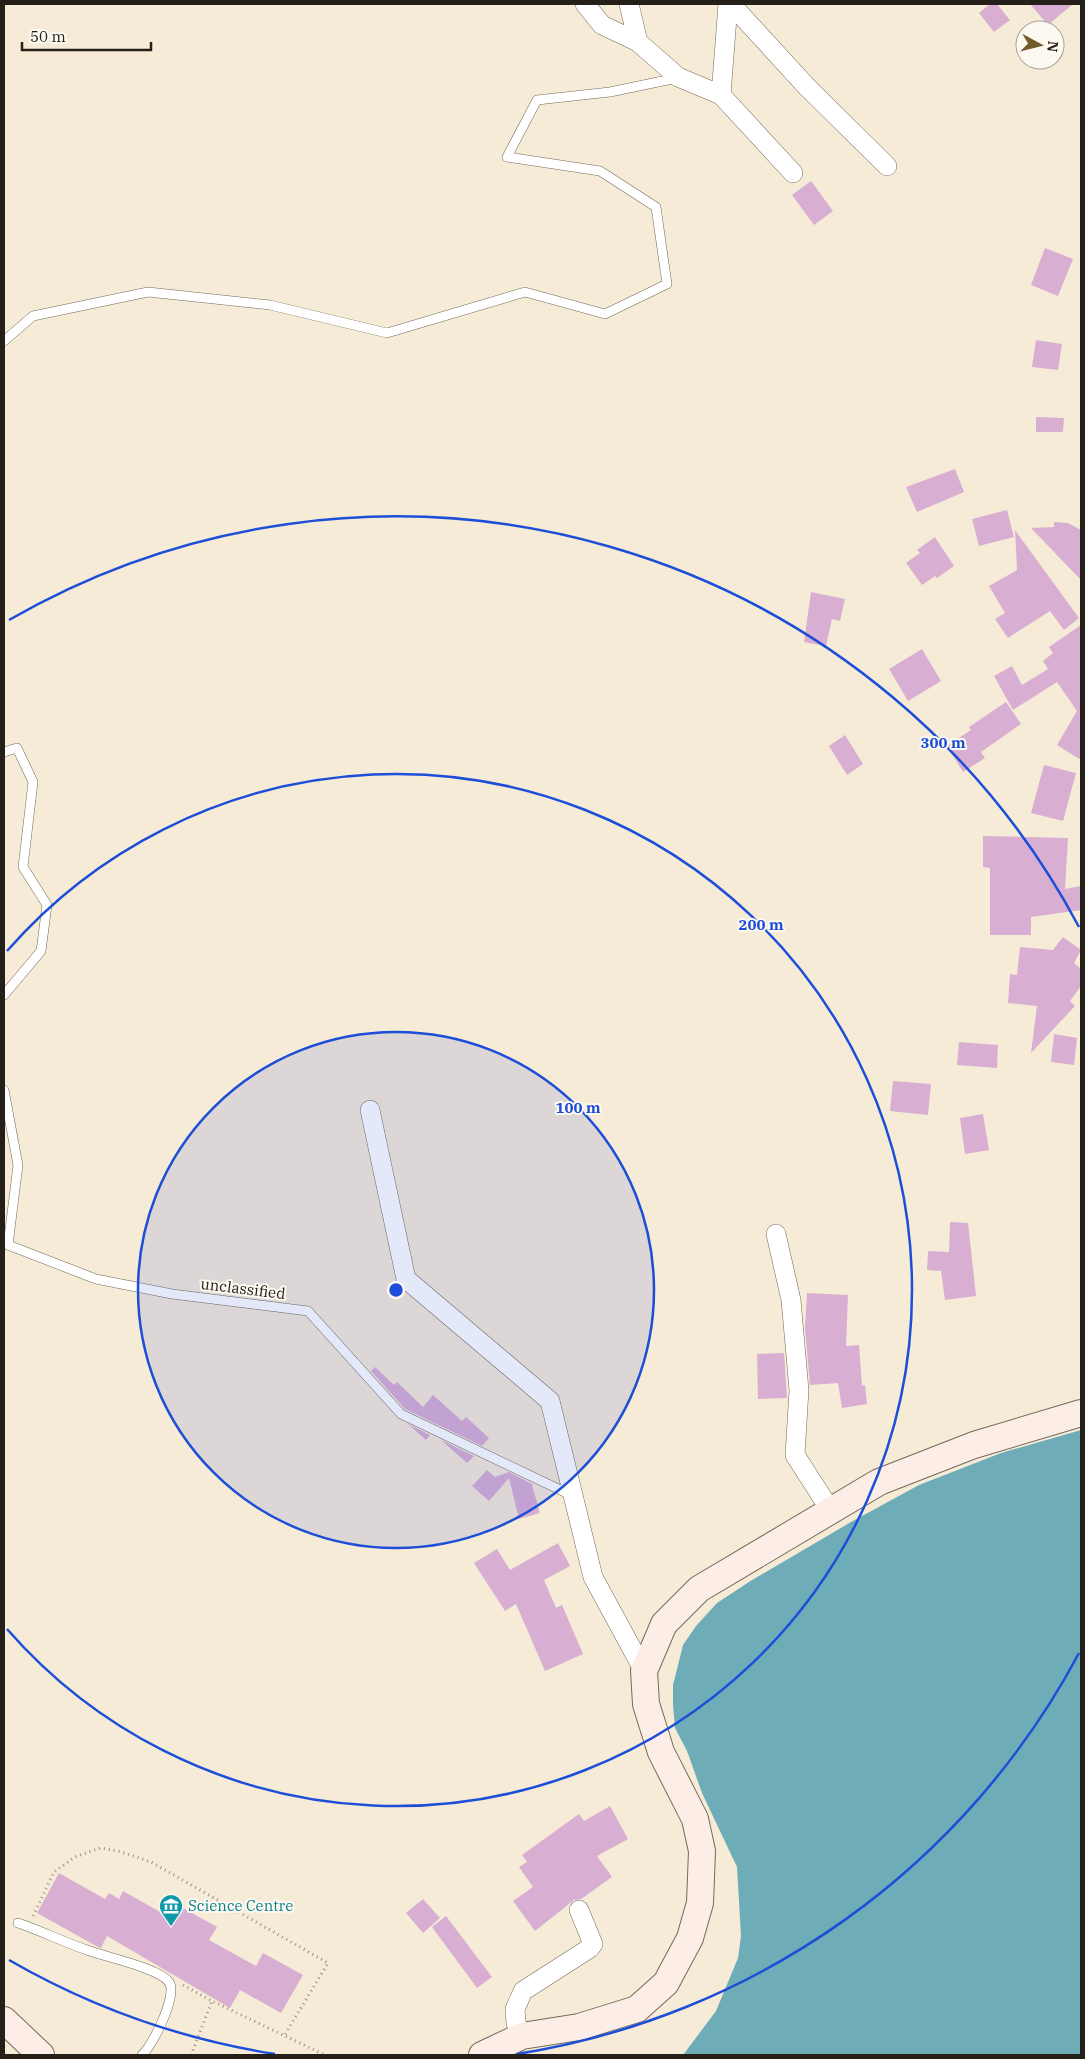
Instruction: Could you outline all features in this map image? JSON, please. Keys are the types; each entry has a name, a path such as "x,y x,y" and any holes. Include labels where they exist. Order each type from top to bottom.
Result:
{"main road":[{"path":"482,2055 522,2036 579,2028 638,2009 666,1983 690,1938 700,1903 702,1851 695,1819 661,1752 646,1704 644,1671 664,1624 699,1590 879,1482 974,1445 1081,1413"},
{"path":"4,2020 41,2055"}],"street":[{"path":"584,4 602,25 638,42 678,77 721,95 793,173"},
{"path":"629,4 638,42"},
{"path":"721,95 729,4"},
{"path":"729,4 807,87 887,166"},
{"path":"370,1110 406,1279 550,1401 593,1577 644,1671"},
{"path":"776,1234 791,1300 799,1390 795,1455 831,1511"},
{"path":"522,2036 516,2023 515,2008 524,1991 590,1948 592,1944 579,1910"}],"lane":[{"path":"4,341 33,316 148,292 270,304 387,333 525,292 605,314 667,284 656,207 600,171 507,157 537,100 610,92 678,77"},
{"path":"4,752 17,748 33,782 23,867 47,905 41,951 4,995"},
{"name":"unclassified","path":"4,1090 18,1165 8,1245 96,1279 172,1294 308,1310 401,1414 573,1496"},
{"path":"23,1925 86,1950 164,1976 170,1983 171,1993 162,2021 142,2055"}],"path":[{"path":"23,1925 54,1872 75,1857 100,1848 118,1851 151,1862 328,1963 284,2036"},
{"path":"170,1983 182,1984 325,2055"},
{"path":"191,2055 212,2000"}],"water":[{"path":"1081,1430 1081,2055 683,2055 716,2011 738,1958 741,1936 737,1867 702,1793 687,1751 675,1728 673,1685 683,1645 696,1626 717,1603 752,1580 851,1522 919,1485 1001,1453"}],"building":[{"path":"990,4 997,4 1010,20 994,32 979,13"},
{"path":"1030,4 1073,4 1054,20 1044,20"},
{"path":"811,181 833,211 814,225 792,195"},
{"path":"1045,248 1073,259 1058,296 1031,285"},
{"path":"1036,340 1062,344 1058,370 1032,367"},
{"path":"1036,417 1064,418 1063,432 1036,432"},
{"path":"955,469 964,492 917,512 906,487"},
{"path":"1007,510 1014,537 979,546 972,519"},
{"path":"1054,522 1068,523 1081,530 1081,580 1031,528 1054,527"},
{"path":"1015,530 1079,618 1064,630 1050,611 1008,638 995,619 1005,613 989,586 1017,570"},
{"path":"935,537 954,566 937,578 935,576 922,585 906,563 920,553 917,550"},
{"path":"811,592 845,599 840,621 832,619 826,646 804,642"},
{"path":"1081,625 1081,760 1057,745 1077,711 1057,682 1013,710 994,676 1012,666 1022,685 1048,669 1043,661 1053,653 1049,647"},
{"path":"922,649 941,681 908,701 889,669"},
{"path":"1006,702 1021,724 981,752 985,758 963,772 947,746 971,730 969,727"},
{"path":"845,735 863,764 847,775 829,746"},
{"path":"1044,765 1076,773 1063,821 1031,813"},
{"path":"983,836 1068,838 1065,889 1081,886 1081,910 1031,917 1031,935 990,935 990,868 983,867"},
{"path":"1063,937 1081,950 1074,963 1081,969 1081,986 1070,1001 1075,1006 1031,1053 1037,1006 1008,1003 1010,974 1017,975 1020,947 1053,950"},
{"path":"1054,1034 1077,1038 1074,1065 1051,1062"},
{"path":"959,1042 998,1045 997,1068 957,1065"},
{"path":"893,1081 931,1084 928,1115 890,1111"},
{"path":"983,1114 989,1150 965,1154 960,1118"},
{"path":"950,1222 968,1223 976,1296 945,1300 941,1271 927,1270 928,1251 949,1252"},
{"path":"807,1293 848,1295 846,1346 859,1345 862,1386 865,1385 867,1404 842,1408 838,1383 810,1385 805,1328"},
{"path":"784,1353 787,1398 758,1399 757,1354"},
{"path":"375,1367 394,1385 397,1382 423,1407 433,1395 462,1421 466,1417 489,1438 482,1446 405,1409 371,1371"},
{"path":"408,1424 430,1435 426,1440"},
{"path":"441,1440 474,1456 467,1463"},
{"path":"487,1470 495,1477 509,1472 534,1485 532,1485 540,1513 519,1519 509,1478 489,1501 472,1486"},
{"path":"558,1543 570,1566 544,1580 556,1608 562,1605 583,1654 545,1671 516,1604 505,1611 474,1563 497,1549 510,1570"},
{"path":"610,1806 628,1839 597,1856 612,1877 581,1899 574,1900 535,1931 513,1901 533,1887 519,1867 527,1862 522,1855 579,1814 584,1821"},
{"path":"59,1873 105,1899 109,1893 119,1899 123,1891 169,1917 176,1904 217,1927 209,1940 256,1966 263,1953 303,1975 281,2013 240,1990 230,2008 107,1936 101,1948 37,1913"},
{"path":"423,1899 440,1918 423,1933 406,1913"},
{"path":"446,1916 492,1977 477,1988 432,1927"}],"place":[{"name":"Science Centre","path":"171,1927"}]}
